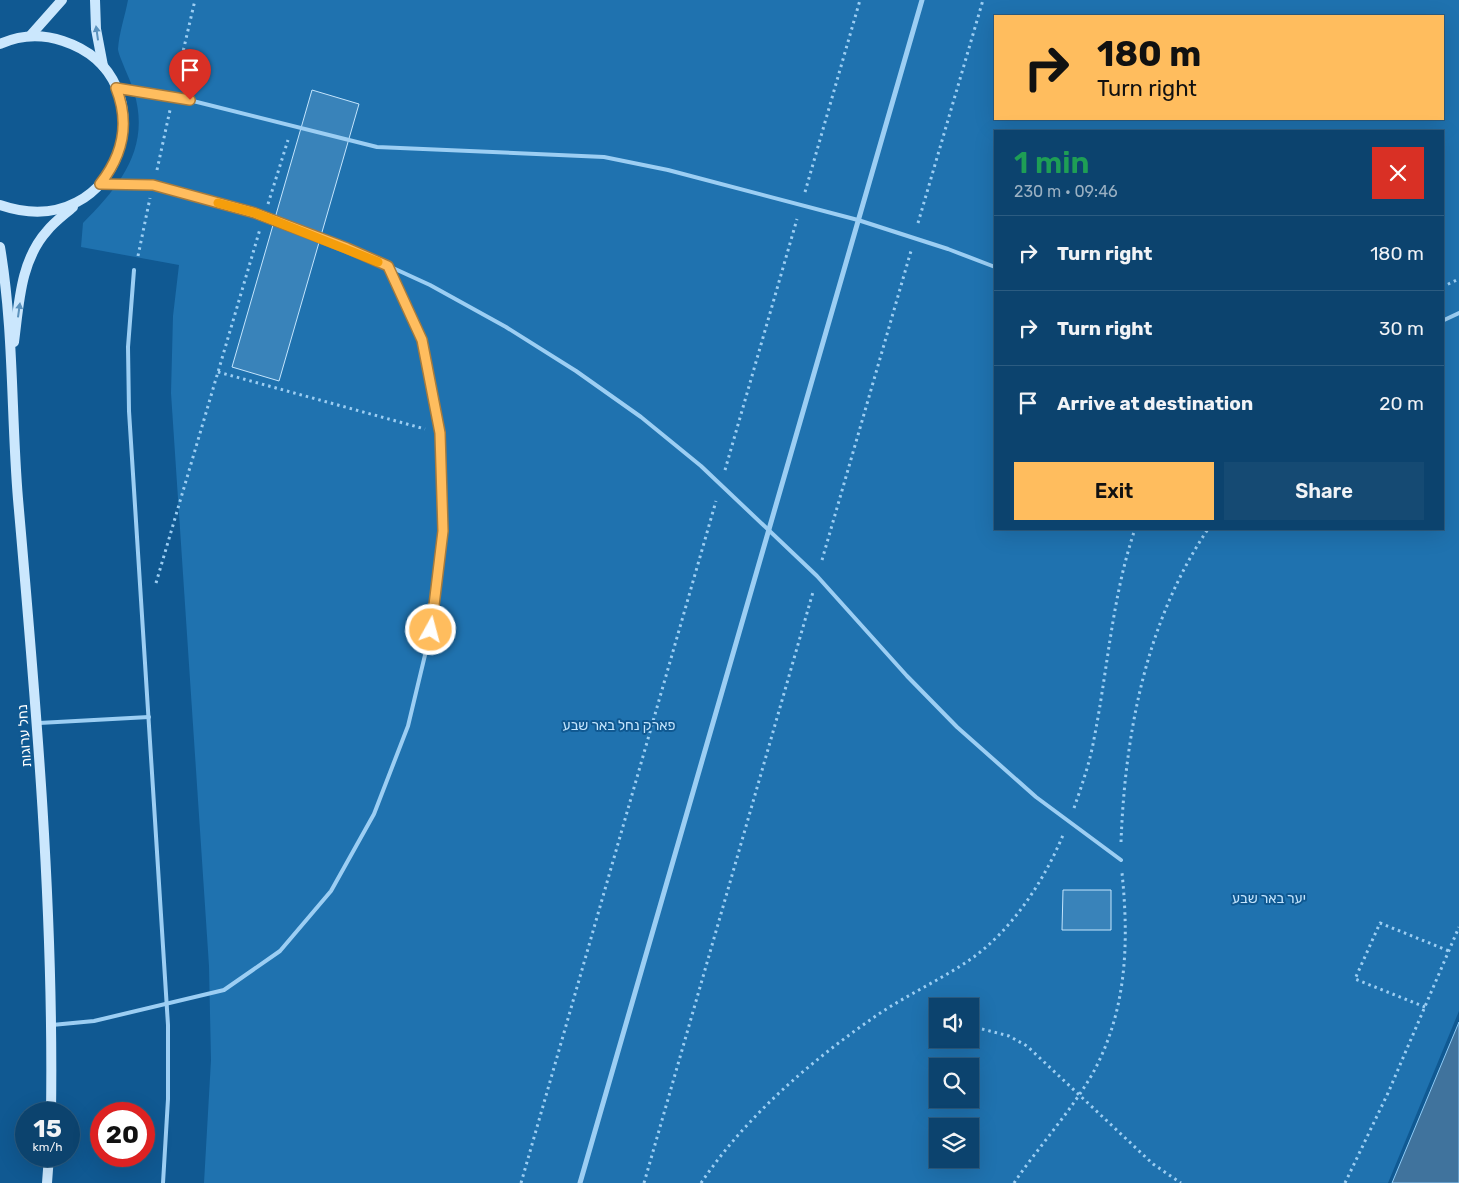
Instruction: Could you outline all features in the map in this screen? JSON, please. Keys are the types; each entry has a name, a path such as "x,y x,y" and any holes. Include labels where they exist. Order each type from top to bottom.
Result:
{"street":[{"path":"30,36 62,0"},
{"path":"95,0 96,28 103,66"},
{"path":"580,1183 922,0"},
{"path":"0,44 30,36 50,38 70,43 82,49 103,66"},
{"name":"נחל ערוגות","path":"12,358 23,281 30,259 46,232 100,184 115,163 123,138 123,112 116,88 103,66"},
{"path":"0,205 14,210 41,213 54,211 80,201"},
{"name":"נחל ערוגות","path":"0,247 12,358 13,439 38,723 52,1024 51,1102"},
{"path":"47,1183 48,1167"}],"lane":[{"path":"116,88 173,96 377,147 604,157 668,170 858,220 994,268"},
{"path":"100,184 153,185 264,216 347,248 430,285 506,326 576,371 641,417 721,485 818,576 907,676 957,727 1068,822 1121,860"},
{"path":"52,1024 94,1021 224,990 280,951 331,891 374,814 408,726 431,630 443,531 440,433 422,340 388,266"},
{"path":"134,270 129,332 128,387 167,1005 168,1099 163,1183"},
{"path":"1444,320 1459,313"},
{"path":"38,723 149,717"}],"path":[{"path":"134,270 195,0"},
{"path":"522,1183 860,0"},
{"path":"154,590 264,216 293,126"},
{"path":"1444,286 1459,278"},
{"path":"218,372 440,433"},
{"path":"701,1183 734,1141 799,1075 872,1018 972,958 991,942 1028,898 1045,872 1068,822 1085,776 1094,740 1112,623 1125,562 1135,530"},
{"path":"1425,1007 1355,979 1380,923 1449,951"},
{"path":"1346,1183 1459,928"},
{"path":"982,1029 1009,1036 1027,1046 1153,1164 1181,1183"}],"green space":[{"name":"פארק נחל באר שבע","path":"128,0 1459,0 1459,1011 1388,1183 204,1183 211,1060 209,966 171,393 173,316 179,265 81,247 83,223 120,180 129,165 135,148 138,131 138,112 131,82 118,49"}],"shaded area":[{"path":"1459,1022 1459,1183 1392,1183"}],"building":[{"path":"312,90 359,104 279,381 232,367"},
{"path":"1063,890 1111,890 1111,930 1062,930"}],"slow traffic":[{"path":"218,203 255,213 347,248 378,262"}],"route":[{"path":"190,100 116,88 123,112 123,138 115,163 100,184 153,185 255,213 347,248 388,266 422,340 440,433 443,531 431,630"}],"park label":[{"name":"יער באר שבע","path":"1269,898"}]}
